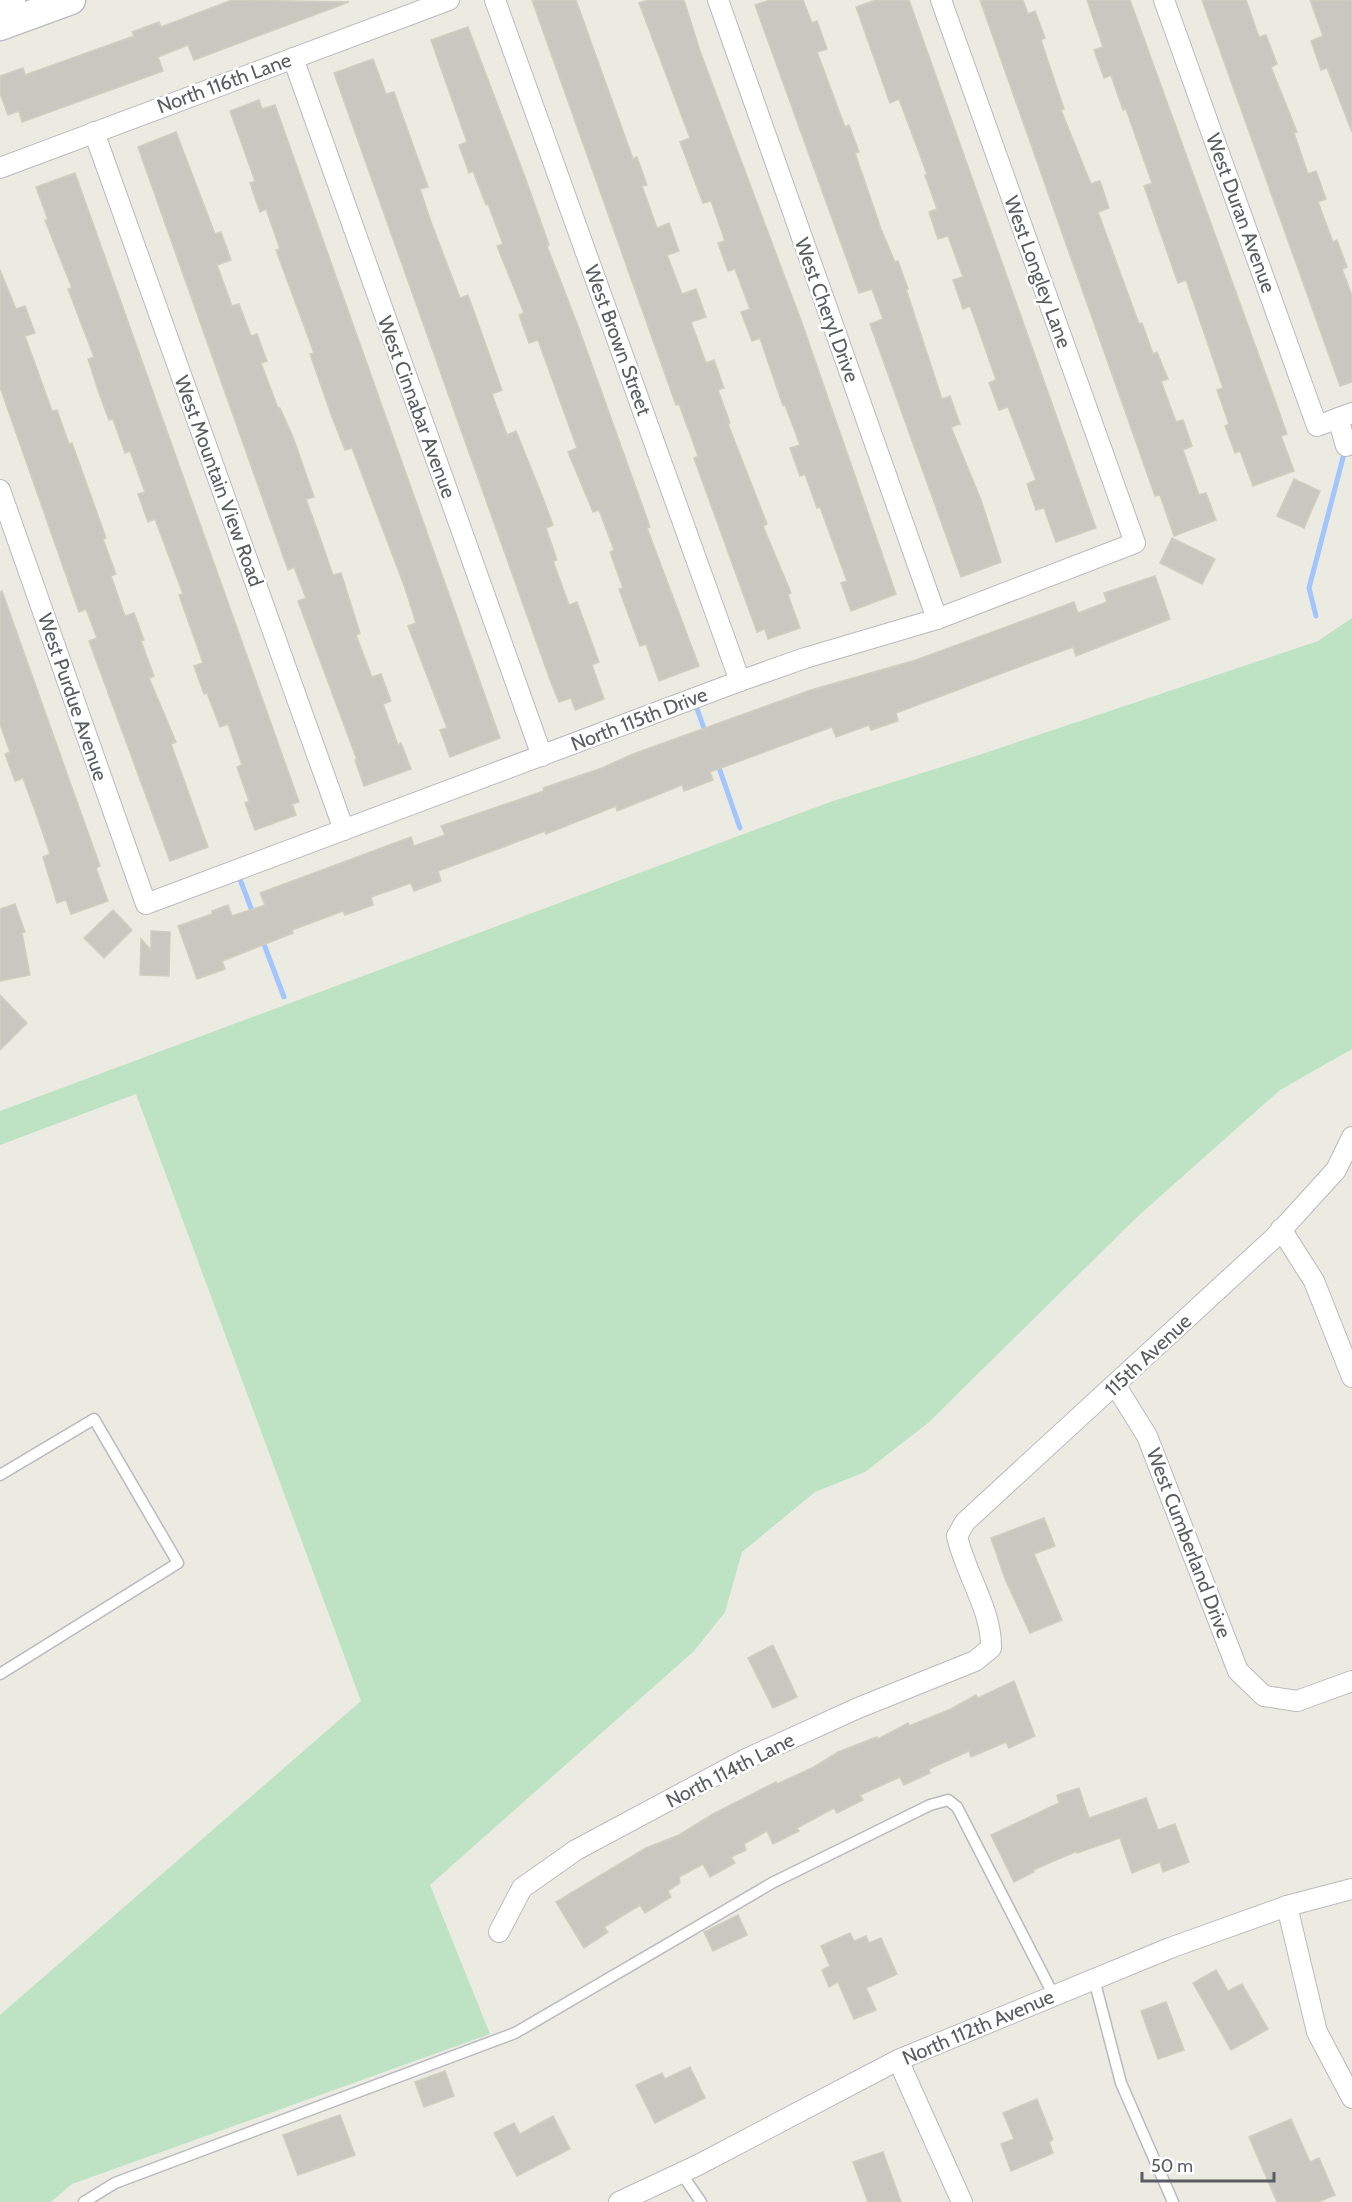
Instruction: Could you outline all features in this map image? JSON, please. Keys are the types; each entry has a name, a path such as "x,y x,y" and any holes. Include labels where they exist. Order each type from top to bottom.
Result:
{"street":[{"path":"0,4 11,0"},
{"path":"0,26 71,0"},
{"name":"North 116th Lane","path":"0,168 449,0"},
{"name":"West Brown Street","path":"495,0 740,681"},
{"name":"West Cheryl Drive","path":"718,0 937,619"},
{"name":"West Longley Lane","path":"941,0 1134,543"},
{"name":"West Duran Avenue","path":"1164,0 1317,426 1345,415"},
{"name":"West Cinnabar Avenue","path":"293,58 542,756"},
{"name":"West Mountain View Road","path":"94,132 344,830"},
{"path":"1345,415 1346,446"},
{"name":"West Purdue Avenue","path":"0,490 146,904"},
{"name":"North 115th Drive","path":"146,904 740,681 805,658 937,619 1134,543"},
{"name":"115th Avenue","path":"991,1648 991,1630 962,1558 957,1536 965,1521 1116,1386 1281,1229 1336,1170 1352,1137"},
{"path":"1281,1229 1314,1281 1352,1377"},
{"name":"West Cumberland Drive","path":"1116,1386 1147,1436 1238,1671 1264,1696 1297,1701 1352,1681"},
{"name":"North 114th Lane","path":"499,1932 522,1888 576,1850 746,1759 858,1708 975,1661 991,1648"},
{"name":"North 112th Avenue","path":"619,2202 681,2173 897,2060 1170,1948 1287,1906 1352,1889"},
{"path":"1287,1906 1317,2032 1352,2098"},
{"path":"897,2060 962,2202"}],"lane":[{"path":"0,1475 94,1419 178,1563 0,1674"},
{"path":"84,2202 115,2183 514,2033 772,1883 930,1805 948,1800 957,1807 1054,1996"},
{"path":"1094,1979 1121,2083 1173,2202"},
{"path":"681,2173 700,2202"}],"green space":[{"path":"1352,618 1352,1049 1280,1090 1137,1217 928,1423 865,1472 815,1492 742,1552 725,1612 694,1651 430,1885 490,2034 72,2184 51,2202 0,2202 0,2015 361,1701 136,1094 0,1145 0,1111 830,802 976,756 1318,641"}],"building":[{"path":"232,0 349,2 194,60 188,45 158,57 163,71 22,122 19,111 8,115 0,93 0,76 23,68 25,75 134,36 132,32 159,22 161,27"},
{"path":"532,0 576,0 633,159 637,157 647,185 642,186 657,228 669,223 679,251 667,255 682,294 696,289 706,317 691,322 706,363 714,360 724,388 718,390 730,423 728,424 767,524 763,526 791,593 788,595 800,628 768,639 765,629 757,632 694,458 698,456 679,404 676,405"},
{"path":"648,0 684,0 700,51 802,323 896,594 851,611 841,583 847,581 820,507 817,508 805,474 800,476 790,448 800,445 785,405 783,406 760,338 752,341 741,312 750,309 735,269 728,271 718,243 725,241 711,201 703,203 680,142 690,138 639,3"},
{"path":"770,0 803,0 812,23 817,21 827,49 817,52 845,127 849,125 859,152 855,153 881,229 895,262 898,261 908,289 906,289 942,399 950,396 960,424 951,427 981,500 1001,562 961,577 870,324 883,319 872,289 859,293 755,5"},
{"path":"876,0 909,0 1096,528 1056,542 1044,508 1036,510 1027,484 1036,480 1008,407 999,410 989,383 996,380 970,306 963,309 953,280 963,277 948,236 938,239 929,212 937,209 925,175 927,174 899,99 890,103 856,7"},
{"path":"980,0 1023,0 1028,14 1035,11 1045,38 1041,40 1064,109 1061,110 1091,184 1100,181 1109,208 1098,212 1139,324 1142,323 1153,354 1157,352 1168,379 1161,381 1176,422 1183,420 1192,446 1183,450 1199,495 1206,493 1216,520 1174,536 1160,495 1155,496"},
{"path":"1087,0 1130,0 1287,434 1281,436 1294,471 1253,486 1240,451 1235,453 1225,426 1229,424 1217,390 1223,388 1186,280 1178,283 1144,186 1152,183 1126,109 1123,110 1111,75 1104,78 1094,50 1103,47"},
{"path":"1202,0 1246,0 1259,37 1266,35 1277,64 1271,67 1297,132 1294,133 1308,174 1316,171 1326,199 1318,202 1333,242 1337,240 1347,267 1342,269 1352,296 1352,382 1340,386"},
{"path":"1310,0 1352,0 1352,132 1327,68 1321,70 1311,41 1323,36"},
{"path":"468,27 525,177 549,245 547,246 650,527 647,528 699,666 659,681 646,644 640,646 619,589 623,588 610,552 614,550 599,510 593,512 568,452 577,448 538,340 529,343 519,315 524,313 497,246 503,244 488,204 486,205 473,171 469,173 459,145 467,142 431,40"},
{"path":"373,59 386,94 394,92 428,187 420,189 431,222 460,298 468,295 502,390 492,394 507,435 516,431 553,525 546,528 557,560 553,561 569,605 577,602 599,662 592,665 604,699 575,710 571,698 559,702 550,680 334,73"},
{"path":"259,100 262,109 275,105 500,738 450,757 440,730 447,728 408,626 416,623 405,588 352,448 345,450 332,417 310,354 314,353 276,250 280,249 266,209 260,212 250,183 255,181 230,111"},
{"path":"176,132 215,234 221,232 231,260 217,265 232,306 239,304 251,336 257,334 267,361 261,363 278,408 293,437 314,497 306,499 333,575 341,573 360,633 356,635 372,677 381,674 391,701 383,704 398,745 401,743 411,769 364,786 355,760 357,760 298,601 306,598 294,567 288,570 138,147"},
{"path":"75,173 299,802 292,804 296,815 255,830 245,803 249,801 237,767 242,765 228,724 220,727 207,693 204,694 194,666 203,663 179,595 183,594 155,519 148,522 138,494 145,492 130,451 125,453 113,419 109,420 99,393 88,359 94,357 68,289 72,288 45,220 48,220 36,187"},
{"path":"0,270 16,309 25,306 35,333 25,336 52,411 57,410 69,444 72,443 106,538 103,539 116,574 111,576 125,616 134,613 144,640 141,641 154,676 149,678 176,742 171,744 208,847 170,861 89,641 97,638 86,609 79,612 0,387"},
{"path":"1294,479 1320,491 1304,528 1277,516"},
{"path":"1172,538 1215,559 1202,584 1160,563"},
{"path":"1155,576 1170,619 1076,656 1073,647 896,713 898,721 871,730 869,725 836,737 832,727 710,772 713,780 684,791 682,785 617,811 616,806 546,834 545,831 438,871 441,881 414,891 411,883 371,897 373,905 345,915 343,911 292,930 293,933 222,961 225,969 197,979 178,926 212,914 212,911 228,905 232,916 265,905 260,893 411,837 414,846 445,835 441,826 544,791 543,788 602,768 633,754 811,690 916,660 1074,602 1078,613 1107,602 1104,593"},
{"path":"2,591 100,866 96,868 108,901 71,914 66,900 57,903 43,857 50,854 38,819 23,778 15,781 5,754 10,752 0,724 0,592"},
{"path":"15,904 25,932 22,933 30,975 0,981 0,909"},
{"path":"113,910 132,930 104,958 84,938"},
{"path":"151,931 170,932 169,976 140,975 141,939 151,950"},
{"path":"0,995 27,1023 0,1050"},
{"path":"1044,1518 1055,1546 1034,1554 1062,1620 1030,1633 1005,1579 991,1538"},
{"path":"773,1645 797,1697 773,1708 748,1658"},
{"path":"1014,1681 1035,1736 1009,1748 1006,1742 971,1757 969,1751 929,1769 930,1773 904,1785 900,1777 860,1795 863,1800 837,1813 834,1808 797,1828 799,1831 773,1844 767,1831 744,1844 746,1850 731,1857 735,1863 710,1877 703,1864 679,1877 680,1883 668,1891 671,1897 645,1913 640,1905 604,1927 608,1932 584,1948 556,1902 646,1848 679,1835 713,1814 776,1782 777,1784 814,1767 838,1752 877,1737 878,1739 908,1723 909,1726 951,1709 976,1695 978,1698"},
{"path":"1079,1788 1089,1818 1146,1798 1158,1830 1175,1824 1189,1862 1163,1872 1160,1862 1132,1873 1120,1838 1077,1853 1077,1851 1033,1870 1034,1872 1014,1882 991,1835 1059,1803 1057,1795"},
{"path":"738,1915 747,1935 713,1951 704,1932"},
{"path":"850,1933 854,1941 866,1936 869,1943 881,1938 897,1974 866,1988 876,2010 854,2019 838,1982 829,1987 822,1970 830,1966 821,1946"},
{"path":"1216,1970 1228,1991 1242,1984 1268,2029 1231,2050 1193,1983"},
{"path":"1166,2002 1184,2050 1158,2059 1141,2011"},
{"path":"690,2067 705,2098 655,2123 636,2085 662,2073 665,2079"},
{"path":"445,2071 454,2096 424,2107 415,2082"},
{"path":"1037,2099 1053,2140 1049,2142 1053,2153 1011,2171 1001,2144 1014,2139 1003,2113"},
{"path":"340,2115 355,2155 298,2175 283,2135"},
{"path":"553,2116 570,2149 517,2176 494,2133 514,2123 520,2134"},
{"path":"1291,2119 1310,2162 1319,2158 1335,2195 1318,2202 1277,2202 1249,2137"},
{"path":"883,2152 901,2202 868,2202 853,2162"}],"waterway":[{"path":"1316,616 1309,588 1345,450"},
{"path":"695,703 706,734"},
{"path":"717,762 740,828"},
{"path":"238,874 254,916"},
{"path":"262,939 284,997"}]}
